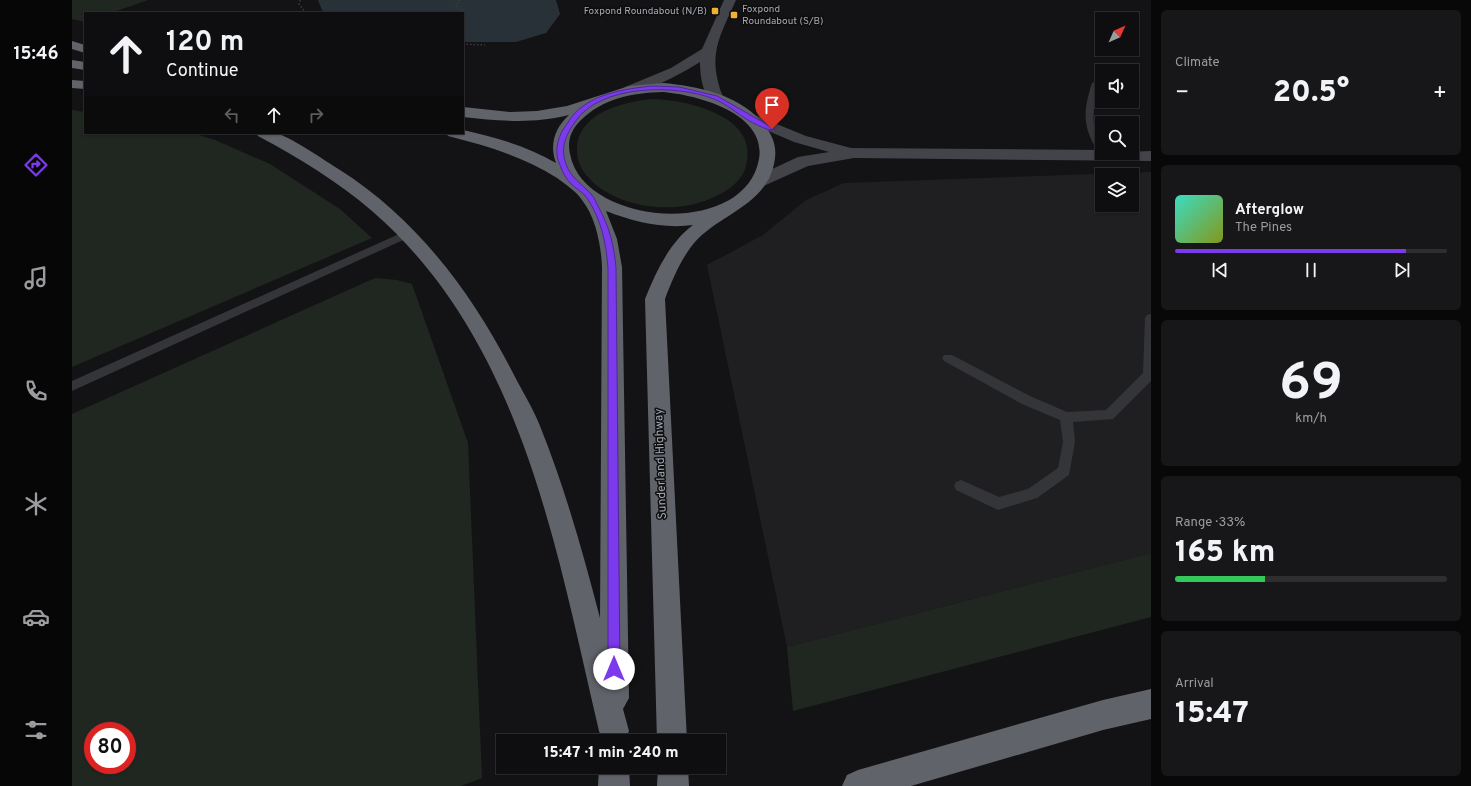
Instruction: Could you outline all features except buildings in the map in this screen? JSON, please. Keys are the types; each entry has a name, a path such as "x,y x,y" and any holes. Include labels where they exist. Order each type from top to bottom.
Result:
{"highway":[{"path":"72,45 84,49"},
{"path":"72,64 84,66"},
{"path":"72,84 84,85"},
{"name":"Sunderland Highway","path":"594,102 611,95 630,90 652,88 679,89 715,97 734,107 750,118 762,133 768,148 767,166 759,182 746,196 721,212 688,238 666,272 655,299 671,728"},
{"path":"464,112 521,118 558,112 594,102"},
{"path":"572,181 562,164 560,146 562,136 577,114 594,102"},
{"path":"266,134 296,148 335,172 372,201 408,234 452,286 493,350 530,430 563,530 614,734"},
{"path":"458,134 499,143 533,157 572,181 589,196 615,209 641,216 670,219 692,218 721,212"},
{"path":"589,196 605,227 610,243 612,268 614,734"},
{"path":"858,786 1103,715 1151,704"},
{"path":"614,774 614,786"},
{"path":"672,774 673,786"}],"main road":[{"path":"715,97 707,77 707,52 730,0"},
{"path":"630,90 676,71 707,52"},
{"path":"750,118 800,140 854,153"},
{"path":"759,182 804,162 854,153 1095,153"},
{"path":"1139,155 1151,156"}],"lane":[{"path":"1095,86 1088,108 1092,137 1095,141"},
{"path":"72,386 408,234"},
{"path":"948,358 1026,400 1066,417 1109,415 1149,375 1151,318"},
{"path":"961,486 998,504 1032,494 1064,471 1069,442 1066,417"}],"path":[{"path":"300,0 299,4 305,12"},
{"path":"460,0 456,6 465,12"},
{"path":"464,44 485,45"}],"shaded area":[{"path":"72,0 148,0 114,12 84,12 84,22 72,19"},
{"path":"318,0 556,0 560,14 546,33 516,42 464,42 464,12 323,12"},
{"path":"652,99 667,100 701,107 718,114 732,123 742,135 747,149 746,166 744,172 733,186 723,193 697,203 681,206 647,206 614,196 600,188 588,177 581,168 577,154 579,137 585,127 593,118 604,112 628,103"},
{"path":"72,110 84,112 84,134 196,134 215,140 270,164 340,209 372,238 72,367"},
{"path":"1139,172 1151,172 1151,553 787,647 707,265 763,235 806,200 844,183 1095,174 1095,212 1139,212"},
{"path":"375,278 397,280 412,284 468,443 482,778 461,786 72,786 72,414"},
{"path":"1151,553 1151,617 793,711 787,647"}],"place":[{"name":"Foxpond Roundabout (N/B)","path":"715,11"},
{"name":"Foxpond Roundabout (S/B)","path":"734,15"}],"route":[{"path":"614,669 612,268 610,243 597,209 589,196 572,181 562,164 560,146 562,136 565,129 577,114 594,102 611,95 630,90 652,88 679,89 715,97 772,129"}]}
